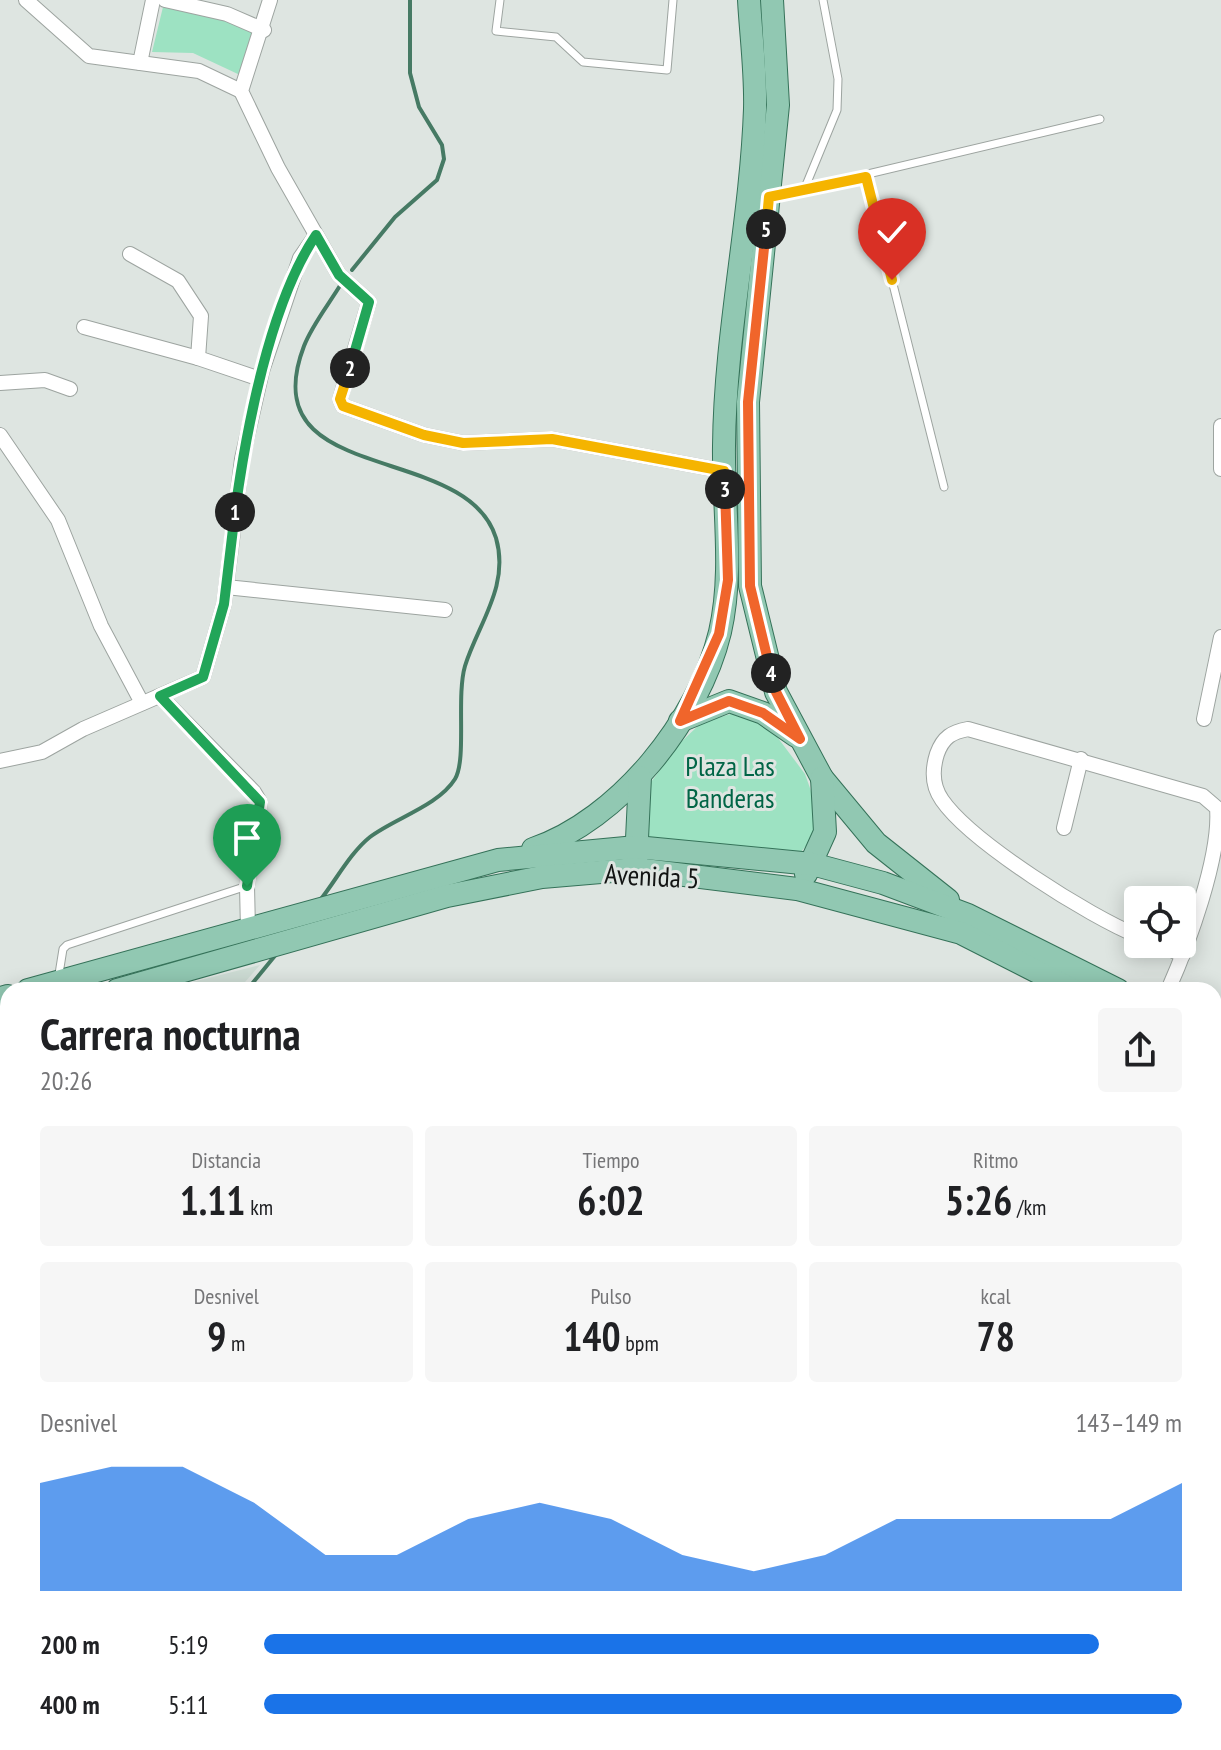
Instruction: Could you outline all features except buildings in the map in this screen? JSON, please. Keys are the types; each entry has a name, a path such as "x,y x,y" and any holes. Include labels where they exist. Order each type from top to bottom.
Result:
{"main road":[{"path":"498,860 558,841 595,817 640,777 680,721 719,634 728,580 724,444 755,107 749,0"},
{"path":"772,0 778,105 748,402 750,586 776,692 822,778 876,843 964,924 1060,982"},
{"path":"680,721 729,701 763,713 800,739"},
{"path":"636,858 640,777"},
{"path":"797,889 812,864 825,832 822,778"},
{"name":"Avenida 5","path":"145,982 447,896 636,858 964,924"},
{"name":"Avenida 5","path":"58,982 498,860 636,858 812,864 883,883 964,924"},
{"path":"964,924 1099,982"}],"street":[{"path":"26,0 89,56 199,71 241,91 278,168 339,275 369,302 340,399 350,411 424,435 463,443 552,439 724,471"},
{"path":"140,63 153,0"},
{"path":"165,0 227,14 264,30"},
{"path":"241,91 264,30 270,0"},
{"path":"0,761 42,752 203,677 226,587 242,459 260,379 300,258 316,235"},
{"path":"130,254 178,281 201,316 198,358"},
{"path":"84,327 198,358 260,379"},
{"path":"0,383 45,380 70,389"},
{"path":"1221,426 1221,469"},
{"path":"0,435 58,520 101,626 142,703"},
{"path":"226,587 445,610"},
{"path":"1204,719 1221,637"},
{"path":"160,696 260,802 247,886 248,930"},
{"path":"1124,928 1027,873 958,818 941,800 934,783 933,765 941,743 953,732 968,729 1203,796 1217,808 1220,827 1196,910"},
{"path":"1064,828 1081,759"},
{"path":"1171,982 1182,958"}],"lane":[{"path":"500,0 496,31 556,37 583,62 667,70 673,0"},
{"path":"804,190 837,110 838,79 823,0"},
{"path":"769,197 866,177 1100,119"},
{"path":"866,177 944,487"},
{"path":"58,982 63,949 67,945 247,886"}],"shaded area":[{"path":"260,965 245,982 193,982"}],"green space":[{"path":"163,7 224,19 255,32 240,75 193,53 152,52"},
{"name":"Plaza Las Banderas","path":"737,712 766,722 805,774 816,805 816,834 801,852 644,839 651,782 679,744 701,723"}],"waterway":[{"path":"352,270 395,217 437,180 444,159 442,145 419,107 410,73 410,0"},
{"path":"321,899 363,843 438,797 455,779 460,757 462,679 491,604 499,572 496,538 477,507 446,487 333,443 307,422 296,391 304,346 341,284"},
{"path":"254,982 278,952"}],"route":[{"path":"247,886 260,802 254,792 160,696 203,677 224,604 242,459 262,371 300,258 316,235 339,275 366,296 369,302 340,399 350,411 424,435 463,443 552,439 724,471 728,580 719,634 680,721 729,701 763,713 800,739 776,692 750,586 748,402 769,197 866,177 892,280"}]}
